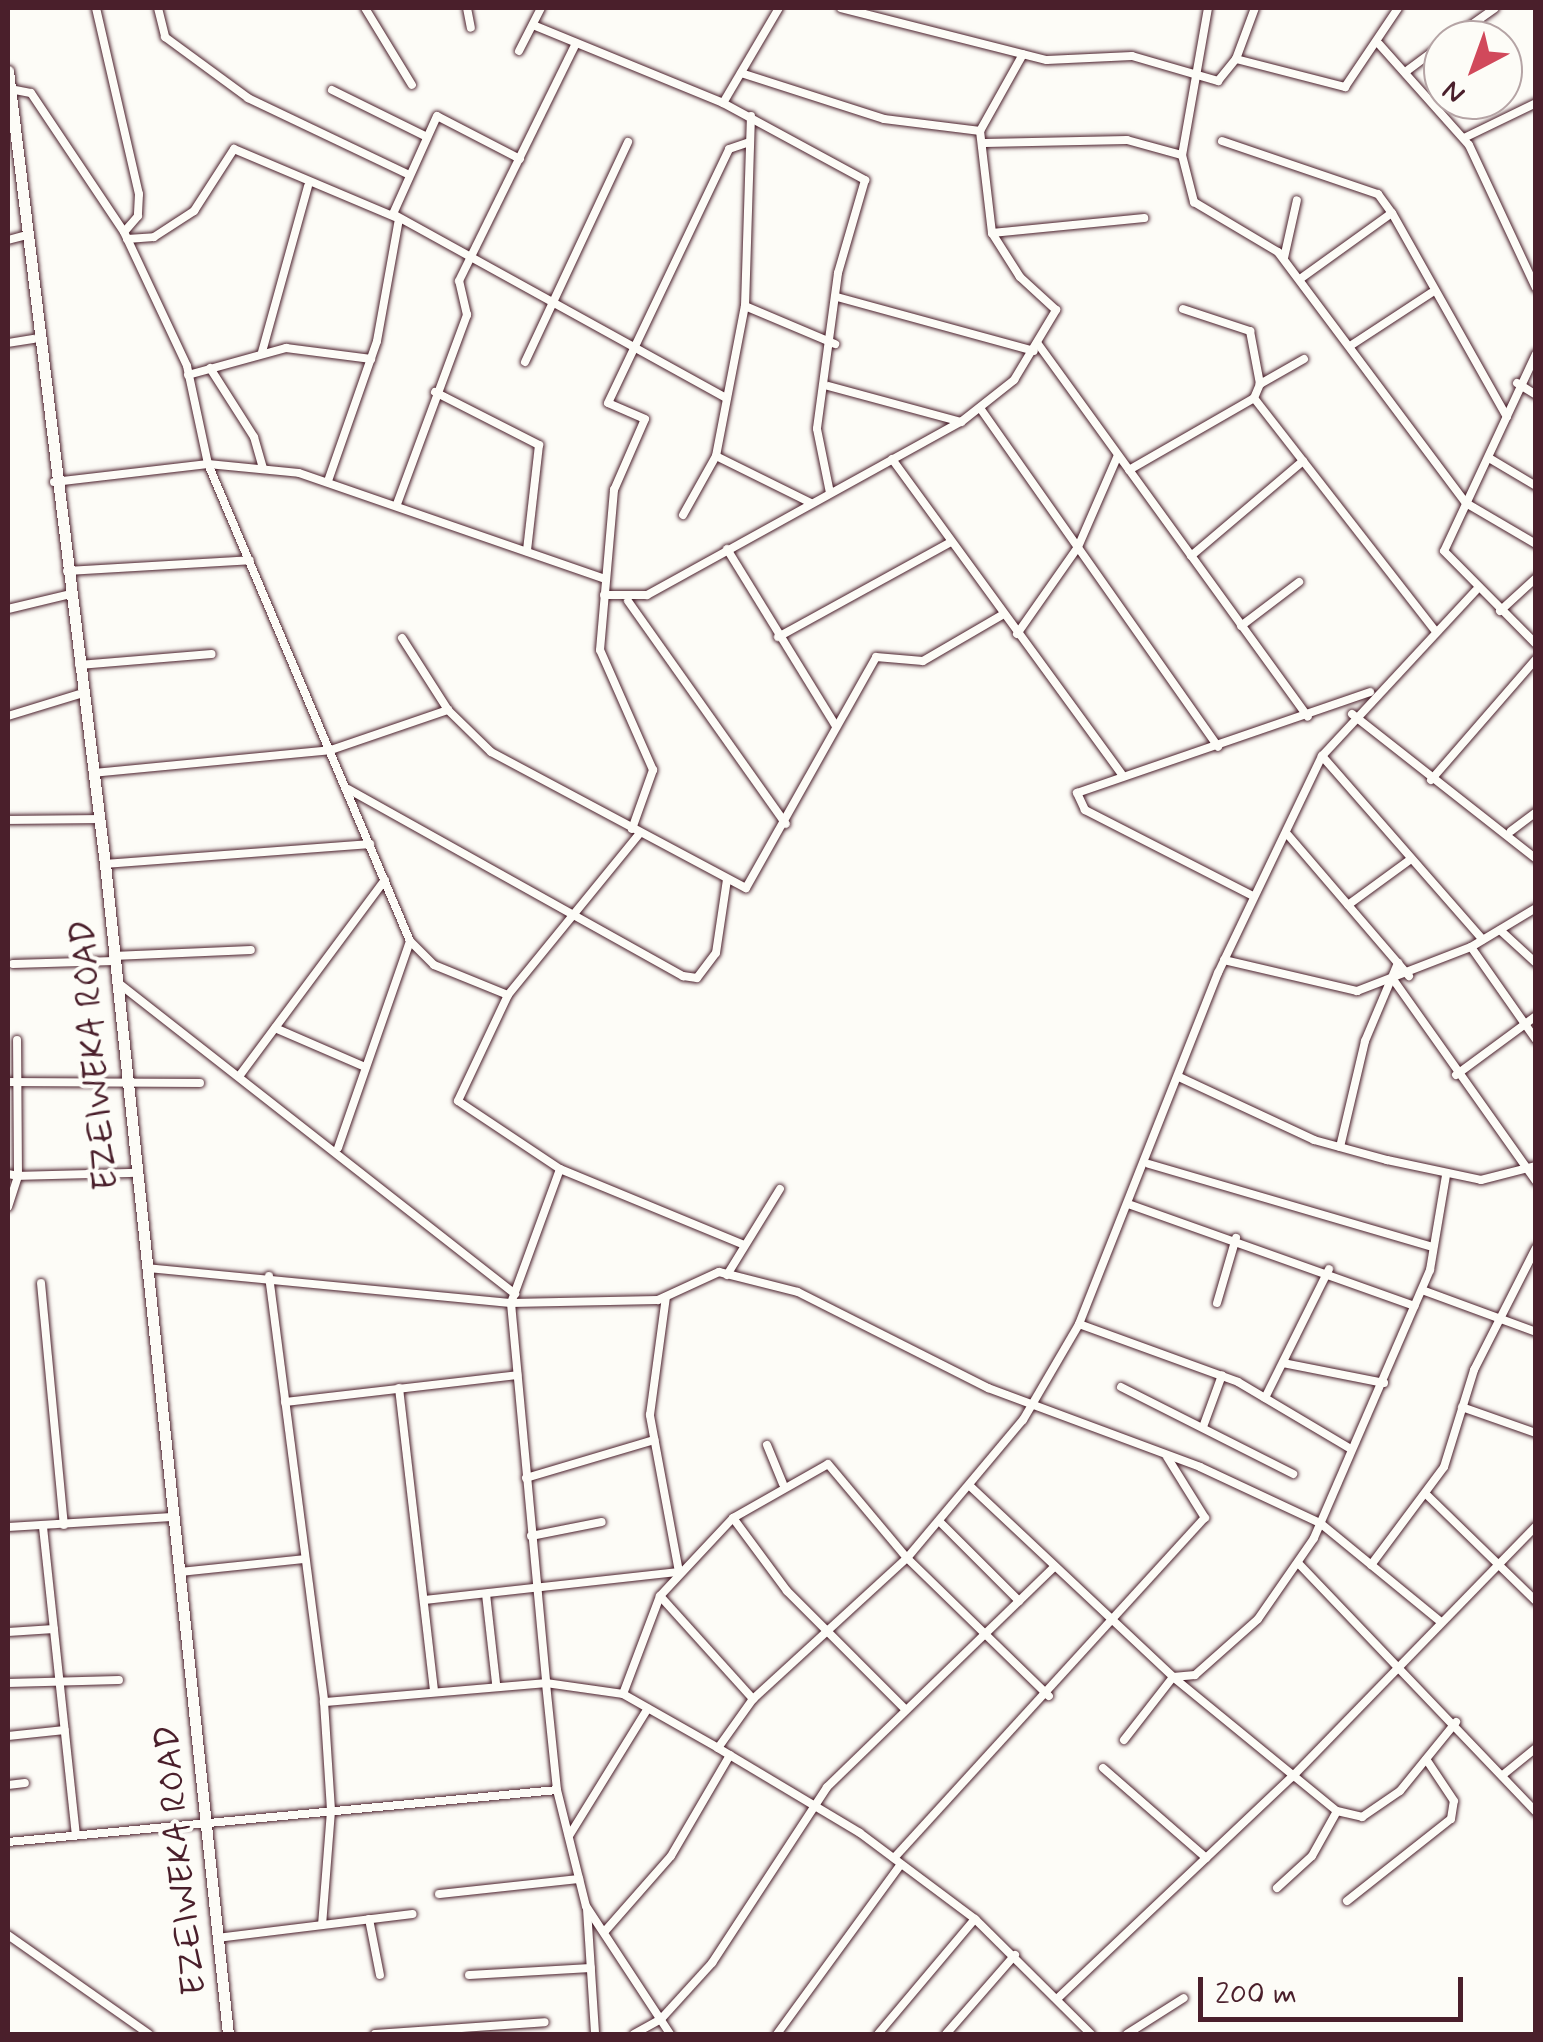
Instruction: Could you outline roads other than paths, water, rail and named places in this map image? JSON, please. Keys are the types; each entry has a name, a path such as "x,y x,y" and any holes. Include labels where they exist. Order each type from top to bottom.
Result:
{"main road":[{"name":"EZEIWEKA ROAD","path":"8,71 12,150 34,339 105,864 142,1268 228,2034"}],"street":[{"path":"96,8 139,194 138,216 125,235"},
{"path":"158,8 165,36 248,98 407,174"},
{"path":"364,8 412,85"},
{"path":"467,8 471,28"},
{"path":"519,51 542,8"},
{"path":"723,103 778,8"},
{"path":"840,8 1024,54 1132,56 1190,76 1218,81 1236,58 1255,8"},
{"path":"1208,8 1190,76 1182,155 1194,202 1284,258 1466,503 1536,544"},
{"path":"1236,58 1345,87 1379,44 1398,8"},
{"path":"533,25 751,116 865,180 837,297 835,344 816,442 830,493"},
{"path":"397,504 435,392 467,315 458,286 576,43"},
{"path":"1379,44 1408,70 1464,138 1536,288"},
{"path":"980,131 1024,54"},
{"path":"1408,70 1423,59"},
{"path":"742,73 884,118 980,131"},
{"path":"9,89 31,94 125,235 188,375 208,464 410,940 434,964 508,996"},
{"path":"332,90 425,136"},
{"path":"1464,138 1536,103"},
{"path":"328,481 370,359 407,174 425,136 442,115 520,159"},
{"path":"683,516 716,456 745,306 751,116"},
{"path":"628,601 961,422 980,408 1036,348 1056,310 1025,284 992,233 985,143 980,131"},
{"path":"985,143 1127,140 1182,155"},
{"path":"1222,141 1378,194 1392,212 1431,293 1508,417"},
{"path":"525,362 628,142"},
{"path":"744,1245 560,1168 458,1101 508,996 636,831 653,770 603,669 604,595 617,477 645,420 608,403 729,149 749,142"},
{"path":"125,235 154,237 194,211 234,149 308,186 398,218 727,398"},
{"path":"262,352 308,186"},
{"path":"1284,258 1297,200"},
{"path":"1300,279 1392,212"},
{"path":"992,233 1144,218"},
{"path":"8,240 23,236"},
{"path":"1350,346 1431,293"},
{"path":"837,297 1036,348 1308,717"},
{"path":"745,306 835,344"},
{"path":"1129,470 1254,398 1260,384 1250,331 1183,309"},
{"path":"8,343 34,339"},
{"path":"188,375 262,352 312,348 370,359"},
{"path":"1536,354 1517,383 1508,417 1444,551 1476,590 1536,644"},
{"path":"1260,384 1304,360"},
{"path":"210,368 263,469"},
{"path":"1517,383 1536,395"},
{"path":"828,386 961,422"},
{"path":"435,392 539,445 527,551"},
{"path":"1254,398 1434,629"},
{"path":"980,408 1218,747"},
{"path":"716,456 811,503"},
{"path":"1017,634 1078,547 1118,456"},
{"path":"1489,458 1536,486"},
{"path":"892,459 1002,615 1122,773"},
{"path":"1191,556 1302,461"},
{"path":"54,482 208,464 263,469 328,481 605,579"},
{"path":"778,638 950,542"},
{"path":"727,549 778,638 836,726"},
{"path":"68,571 250,560"},
{"path":"1500,610 1536,578"},
{"path":"1242,626 1299,582"},
{"path":"718,1748 753,1699 828,1636 940,1522 1033,1403 1079,1324 1149,1164 1224,960 1288,835 1322,756 1352,714 1476,590"},
{"path":"8,609 71,594"},
{"path":"604,595 628,601 786,824"},
{"path":"402,638 448,710 555,794 727,879 754,885 836,726 883,652 924,661 1002,615"},
{"path":"80,665 212,654"},
{"path":"1431,780 1536,660"},
{"path":"1254,896 1079,804 1082,789 1122,773 1308,717 1374,691"},
{"path":"8,716 83,693"},
{"path":"93,774 331,750 448,710"},
{"path":"1352,714 1431,780 1511,831 1536,858"},
{"path":"1322,756 1482,940"},
{"path":"347,788 697,978 724,936 727,879"},
{"path":"1511,831 1536,812"},
{"path":"8,820 98,818"},
{"path":"1288,835 1409,976"},
{"path":"105,864 370,844"},
{"path":"1348,905 1412,859"},
{"path":"240,1075 385,880"},
{"path":"1224,960 1357,991 1409,976 1471,947 1536,908"},
{"path":"1500,930 1536,963"},
{"path":"338,1148 363,1066 410,940"},
{"path":"1471,947 1522,1026 1536,1040"},
{"path":"13,964 251,950"},
{"path":"1340,1147 1365,1041 1395,982 1398,963"},
{"path":"115,981 338,1148 513,1298"},
{"path":"1395,982 1524,1171 1536,1181"},
{"path":"1456,1075 1536,1016"},
{"path":"275,1028 363,1066"},
{"path":"8,1207 18,1176 11,1083 17,1040"},
{"path":"1178,1077 1340,1147 1446,1175 1480,1180 1536,1166"},
{"path":"11,1083 128,1090 200,1083"},
{"path":"1149,1164 1434,1247"},
{"path":"560,1168 513,1298 531,1536 557,1790 586,1906 595,2034"},
{"path":"8,1174 134,1173"},
{"path":"1124,1740 1173,1678 1195,1675 1222,1654 1300,1565 1350,1449 1384,1384 1422,1290 1446,1175"},
{"path":"727,1275 780,1189"},
{"path":"1131,1205 1329,1270 1415,1306"},
{"path":"1217,1304 1236,1238"},
{"path":"1371,1566 1428,1496 1462,1406 1507,1320 1536,1248"},
{"path":"142,1268 513,1298 666,1298 727,1275 798,1292 1033,1403 1168,1456 1320,1524 1440,1622"},
{"path":"1265,1398 1329,1270"},
{"path":"269,1276 324,1702 331,1811 322,1924"},
{"path":"40,1283 64,1525"},
{"path":"1422,1290 1536,1332"},
{"path":"666,1298 654,1440 679,1572"},
{"path":"1079,1324 1222,1375 1350,1449"},
{"path":"1283,1363 1384,1384"},
{"path":"1202,1428 1222,1375"},
{"path":"285,1402 517,1376"},
{"path":"1121,1387 1294,1474"},
{"path":"398,1388 434,1689"},
{"path":"1462,1406 1536,1433"},
{"path":"526,1478 654,1440"},
{"path":"768,1445 783,1484"},
{"path":"777,2034 898,1861 1114,1628 1205,1518 1168,1456"},
{"path":"622,1694 660,1596 679,1572 733,1518 783,1484 828,1464 907,1558 987,1631 1049,1696"},
{"path":"971,1487 1114,1628 1292,1778 1337,1811 1362,1818 1426,1759 1456,1722"},
{"path":"1428,1496 1536,1601"},
{"path":"8,1527 172,1517"},
{"path":"733,1518 828,1636 906,1710"},
{"path":"531,1536 602,1522"},
{"path":"940,1522 1019,1600"},
{"path":"1058,1998 1292,1778 1398,1664 1503,1565 1536,1526"},
{"path":"43,1527 76,1835"},
{"path":"178,1572 304,1559"},
{"path":"1300,1565 1456,1722 1536,1812"},
{"path":"634,2034 661,2019 712,1963 815,1806 906,1710 1054,1566"},
{"path":"424,1600 679,1572"},
{"path":"486,1594 496,1683"},
{"path":"660,1596 753,1699"},
{"path":"8,1632 54,1629"},
{"path":"8,1683 119,1680"},
{"path":"324,1702 496,1683 546,1682 622,1694 730,1754 898,1861 975,1919 1091,2034"},
{"path":"569,1836 648,1708"},
{"path":"8,1736 64,1730"},
{"path":"1504,1774 1536,1748"},
{"path":"606,1930 671,1856 730,1754"},
{"path":"1347,1901 1451,1819 1454,1801 1426,1759"},
{"path":"1102,1768 1206,1858"},
{"path":"8,1785 24,1783"},
{"path":"8,1842 557,1790"},
{"path":"1277,1888 1312,1856 1337,1811"},
{"path":"440,1894 579,1878"},
{"path":"586,1906 606,1930 670,2034"},
{"path":"217,1938 414,1914"},
{"path":"369,1918 380,1976"},
{"path":"878,2034 975,1919"},
{"path":"8,1935 149,2034"},
{"path":"946,2034 1016,1956"},
{"path":"468,1975 590,1968"},
{"path":"1128,2034 1184,1998"},
{"path":"375,2034 545,2022"}]}
